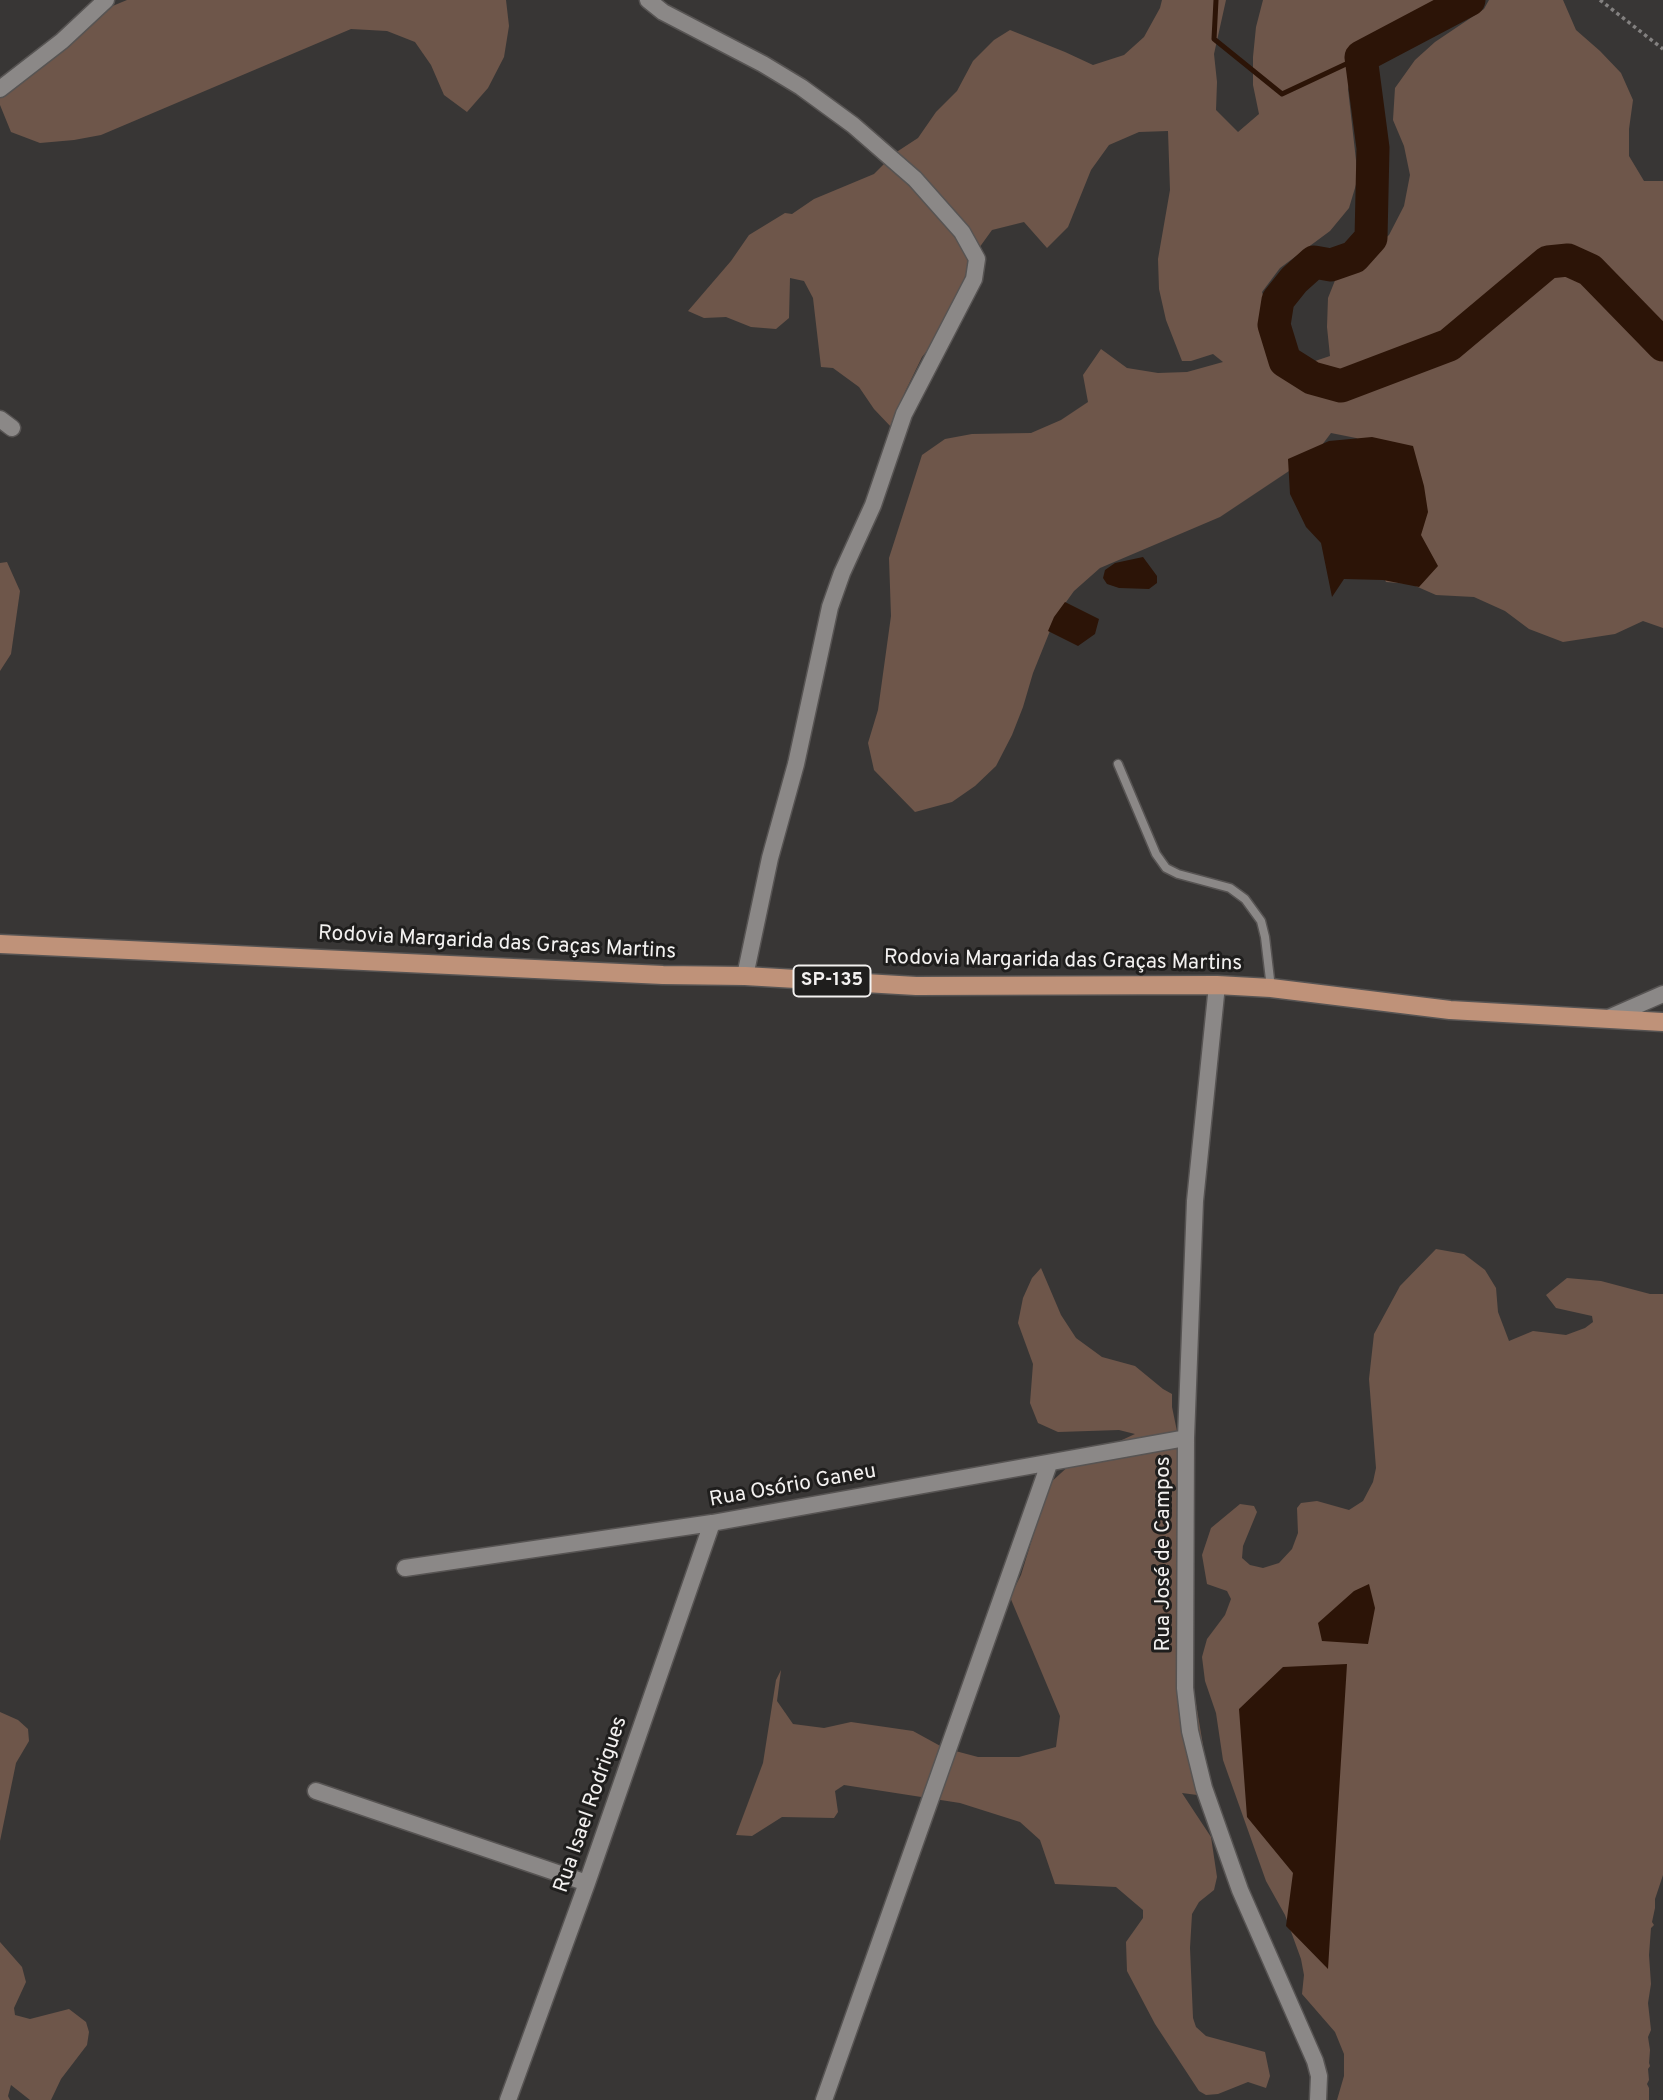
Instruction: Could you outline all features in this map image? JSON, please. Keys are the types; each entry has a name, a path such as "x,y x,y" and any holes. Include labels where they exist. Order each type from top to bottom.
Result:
{"main road":[{"name":"Rodovia Margarida das Graças Martins","path":"0,944 663,975 745,976 916,986 1217,985 1271,988 1450,1010 1663,1022"}],"street":[{"path":"0,89 62,41 106,0"},
{"path":"648,0 663,12 763,64 853,125 905,170 939,205 962,232 977,259 974,279 904,414 873,505 842,573 830,607 796,764 770,858 745,976"},
{"name":"Rua José de Campos","path":"1217,985 1195,1201 1186,1438 1185,1688 1190,1731 1204,1788 1240,1890 1315,2061 1319,2076 1318,2100"},
{"path":"1606,1019 1663,994"},
{"name":"Rua Osório Ganeu","path":"405,1567 712,1523 1186,1438"},
{"path":"824,2100 1049,1464"},
{"name":"Rua Isael Rodrigues","path":"508,2100 587,1883 712,1523"},
{"path":"316,1791 587,1883"}],"lane":[{"path":"1118,764 1156,854 1166,868 1178,874 1230,888 1245,899 1261,921 1271,988"}],"path":[{"path":"1600,0 1663,49"}],"shaded area":[{"path":"127,0 506,0 509,26 504,57 488,88 467,112 444,95 431,65 415,42 387,31 351,29 101,135 40,143 11,132 0,105 10,73 86,17"},
{"path":"1162,0 1226,0 1214,54 1216,110 1238,132 1259,114 1253,85 1253,57 1256,27 1263,0 1439,0 1400,19 1355,60 1348,89 1358,178 1349,208 1330,231 1280,268 1262,292 1282,346 1303,365 1330,356 1328,298 1340,268 1368,253 1389,235 1404,206 1410,175 1404,146 1393,120 1395,88 1415,60 1435,42 1484,9 1489,0 1563,0 1576,30 1621,73 1633,100 1629,156 1644,181 1663,181 1663,628 1643,621 1615,634 1563,642 1529,629 1505,611 1474,597 1436,595 1411,584 1386,582 1381,571 1374,448 1356,438 1331,433 1316,453 1220,517 1100,568 1074,591 1056,616 1012,735 996,766 975,786 952,802 915,812 874,770 868,743 878,710 891,616 889,558 922,455 945,439 972,434 1031,433 1061,420 1088,402 1083,375 1101,349 1127,368 1158,373 1187,372 1223,362 1213,354 1182,361 1166,320 1159,289 1158,259 1170,190 1168,131 1139,132 1109,145 1091,170 1068,227 1047,248 1024,222 992,230 974,255 962,284 956,318 922,357 892,428 874,409 859,387 833,368 821,367 813,298 804,281 790,278 789,318 776,329 751,327 726,317 704,318 688,311 731,261 749,235 785,213 792,214 814,199 874,174 895,153 918,138 936,112 957,91 973,61 994,40 1010,30 1093,65 1124,55 1144,37"},
{"path":"1372,437 1413,446 1428,512 1421,535 1438,566 1419,587 1383,580 1344,579 1332,597 1321,543 1306,527 1290,494 1288,459 1329,441"},
{"path":"1143,557 1157,576 1157,583 1149,589 1119,588 1107,584 1103,578 1105,570 1115,563"},
{"path":"7,562 20,591 11,654 0,671 0,563"},
{"path":"1065,602 1099,619 1095,634 1078,646 1048,631"},
{"path":"1436,1249 1464,1254 1485,1270 1496,1288 1498,1312 1509,1341 1533,1331 1566,1335 1593,1322 1592,1316 1556,1308 1546,1295 1567,1278 1601,1281 1650,1294 1663,1294 1663,1875 1655,1899 1649,1955 1649,2100 1337,2100 1344,2076 1344,2054 1335,2032 1302,1994 1304,1975 1301,1959 1285,1915 1266,1881 1223,1760 1216,1713 1205,1681 1202,1657 1207,1639 1225,1615 1231,1599 1227,1591 1207,1584 1202,1555 1211,1528 1240,1504 1254,1506 1257,1512 1243,1546 1242,1558 1250,1565 1263,1568 1279,1563 1292,1549 1298,1533 1297,1508 1301,1503 1317,1501 1349,1510 1363,1501 1373,1482 1376,1468 1369,1379 1374,1334 1400,1286"},
{"path":"1041,1268 1061,1315 1076,1338 1102,1357 1135,1366 1172,1394 1172,1407 1184,1465 1186,1644 1207,1769 1205,1796 1182,1793 1211,1837 1217,1877 1214,1890 1199,1902 1192,1914 1190,1948 1193,2018 1196,2027 1206,2036 1265,2052 1270,2076 1266,2088 1248,2082 1218,2094 1206,2095 1199,2091 1155,2024 1127,1971 1126,1942 1143,1918 1143,1910 1116,1887 1055,1884 1040,1840 1020,1822 960,1803 844,1785 835,1791 838,1812 834,1818 782,1817 752,1836 736,1835 763,1763 776,1680 781,1670 777,1701 793,1724 824,1728 851,1722 913,1731 944,1748 978,1757 1019,1757 1056,1747 1060,1716 1010,1597 1021,1575 1049,1484 1072,1463 1135,1434 1119,1430 1058,1432 1038,1423 1030,1403 1033,1364 1018,1323 1023,1298 1032,1278"},
{"path":"1369,1584 1375,1608 1368,1644 1322,1641 1318,1623 1354,1591"},
{"path":"1347,1664 1328,1969 1286,1926 1293,1873 1247,1817 1239,1709 1283,1667"},
{"path":"0,1712 18,1720 28,1729 29,1741 16,1763 0,1841"},
{"path":"0,1942 22,1967 26,1982 14,2008 15,2015 30,2019 69,2009 86,2022 89,2032 87,2045 61,2079 51,2100 30,2100 11,2085 8,2096 10,2100 0,2100"}],"waterway":[{"path":"1216,0 1214,39 1282,94 1361,57"},
{"path":"1469,0 1361,57 1373,148 1371,238 1354,257 1331,265 1314,262 1294,280 1278,300 1274,325 1285,361 1312,378 1341,386 1449,345 1548,262 1568,260 1590,270 1663,345"}]}
